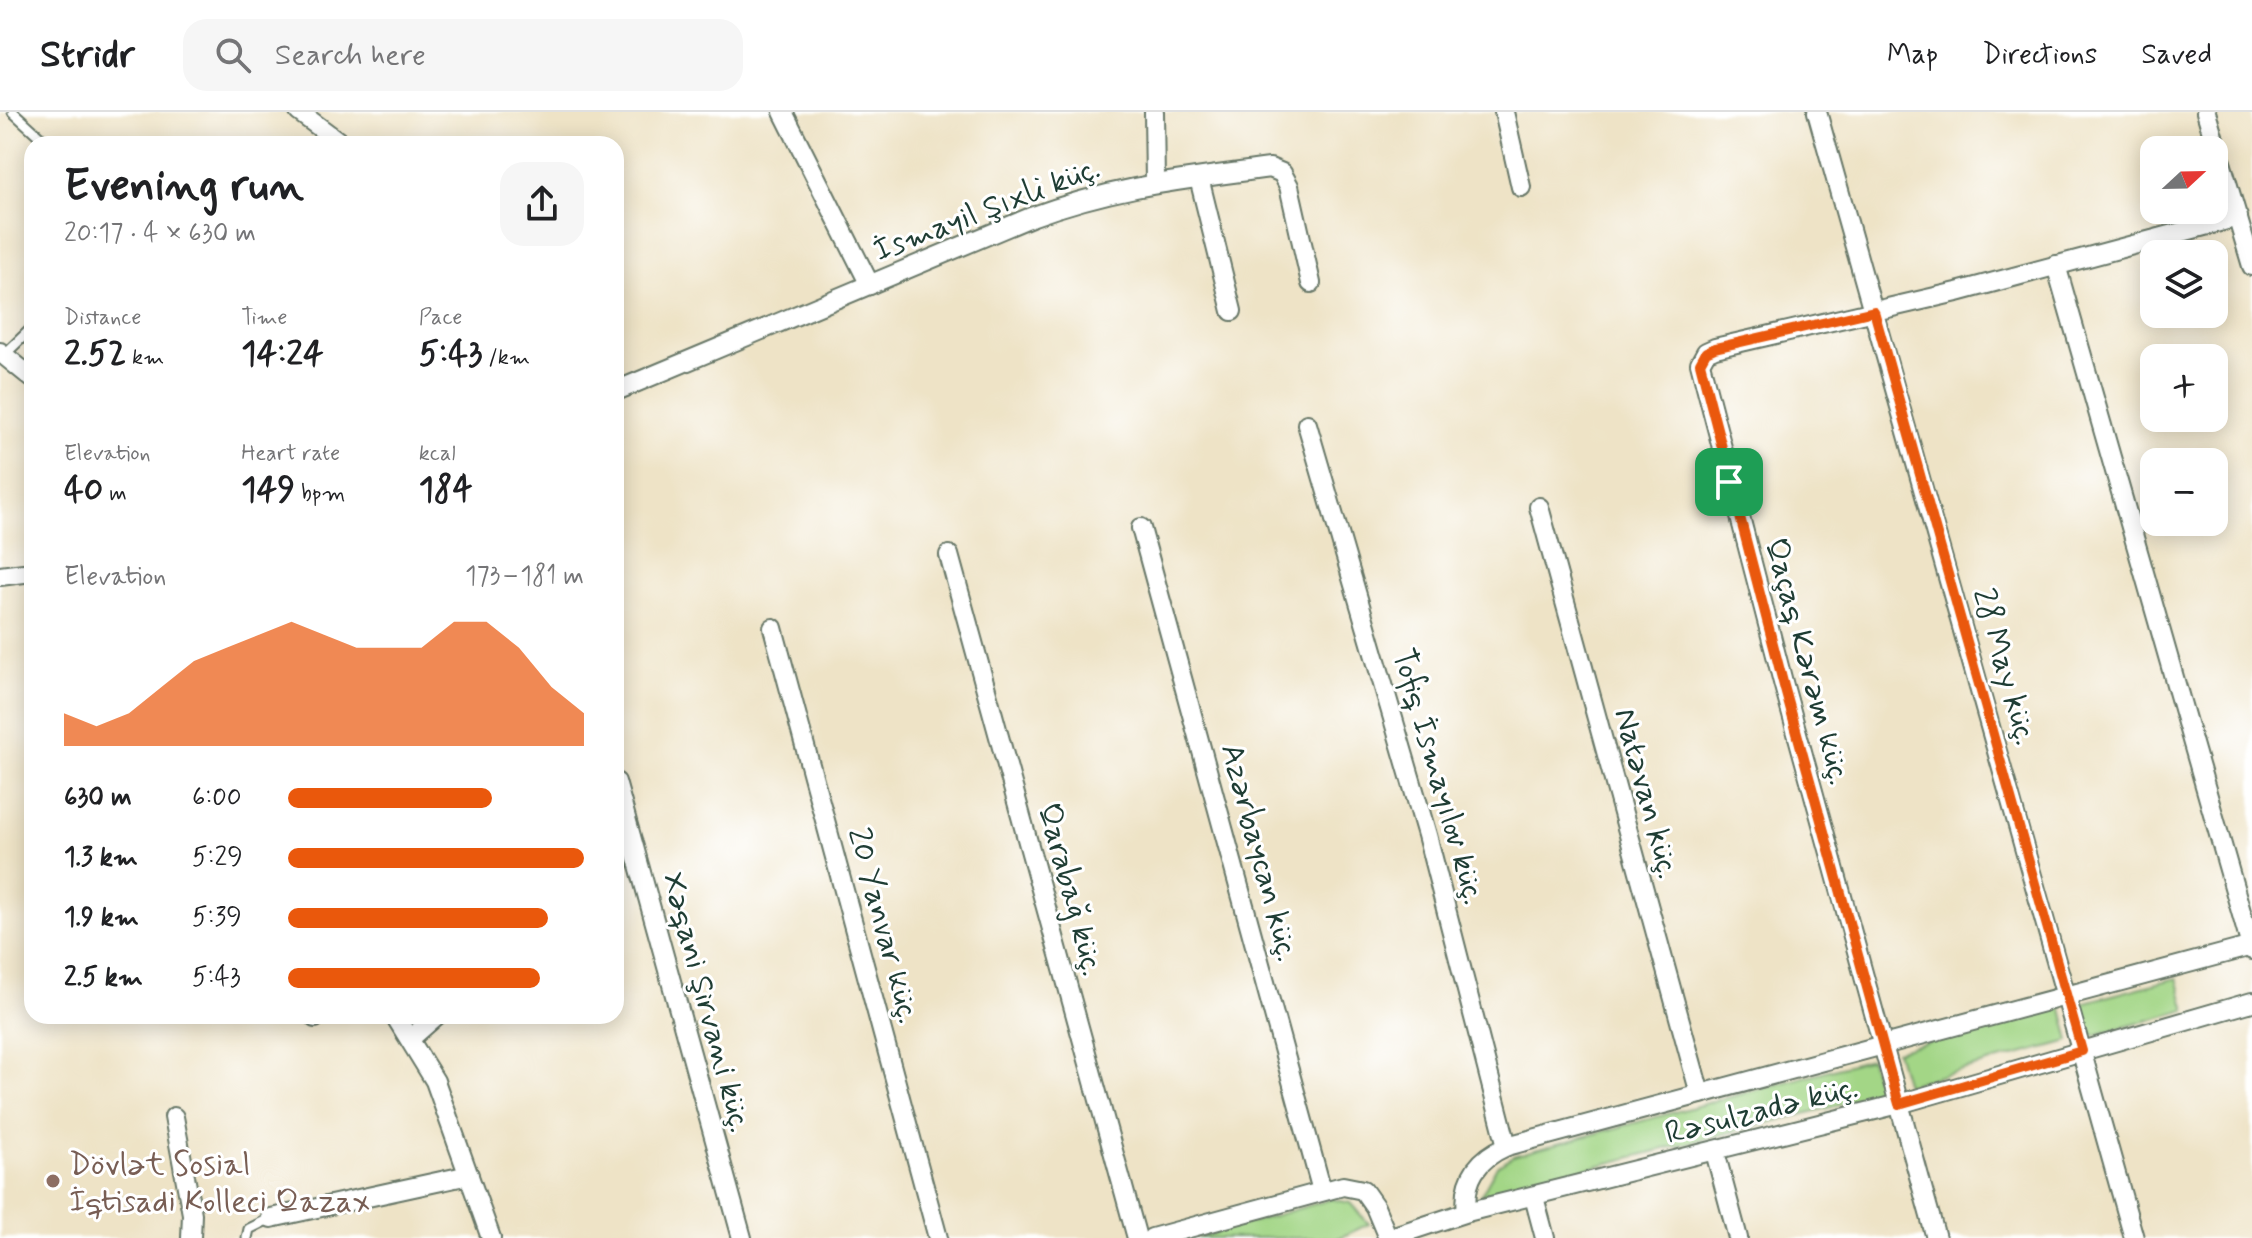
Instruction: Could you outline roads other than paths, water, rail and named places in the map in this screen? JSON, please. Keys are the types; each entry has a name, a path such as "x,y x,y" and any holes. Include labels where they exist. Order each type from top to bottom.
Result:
{"street":[{"path":"299,112 331,136"},
{"path":"783,112 870,285"},
{"path":"1154,112 1155,182"},
{"path":"1504,112 1521,187"},
{"name":"28 May küç.","path":"1817,112 2134,1238"},
{"path":"2206,112 2252,266"},
{"name":"İsmayil Şıxli küç.","path":"624,388 1080,199 1155,182 1270,168 1282,173 1289,186 1311,283"},
{"path":"1199,178 1232,311"},
{"name":"Qaçaq Kərəm küç.","path":"1936,1238 1779,671 1700,363 1706,352 1715,348 1874,311 2238,217"},
{"path":"1467,1212 1465,1195 1479,1163 1507,1146 2252,947 2056,265"},
{"path":"2,354 24,372"},
{"name":"Tofiq İsmayılov küç.","path":"1307,424 1427,835 1507,1146"},
{"name":"Natəvan küç.","path":"1539,507 1700,1094"},
{"name":"Azərbaycan küç.","path":"1141,528 1322,1191"},
{"name":"Qarabağ küç.","path":"949,555 1137,1238"},
{"path":"0,576 24,573"},
{"name":"20 Yanvar küç.","path":"773,628 938,1238"},
{"name":"Xəqani Şirvani küç.","path":"624,811 742,1238"},
{"name":"Rəsulzadə küç.","path":"1388,1238 1467,1212 1899,1104 2252,1002"},
{"path":"401,1024 435,1081 491,1238"},
{"path":"411,1038 427,1024"},
{"path":"174,1117 190,1201 191,1238"},
{"path":"1715,1152 1738,1238"},
{"path":"271,1218 469,1175"},
{"path":"1152,1238 1343,1186 1363,1190 1375,1207 1388,1238"},
{"path":"1534,1197 1545,1238"}],"lane":[{"path":"13,112 39,136"},
{"path":"2,354 24,335"},
{"path":"247,1238 249,1229 271,1218"}],"place":[{"name":"Dövlət Sosial İqtisadi Kolleci Qazax","path":"53,1181"}]}
